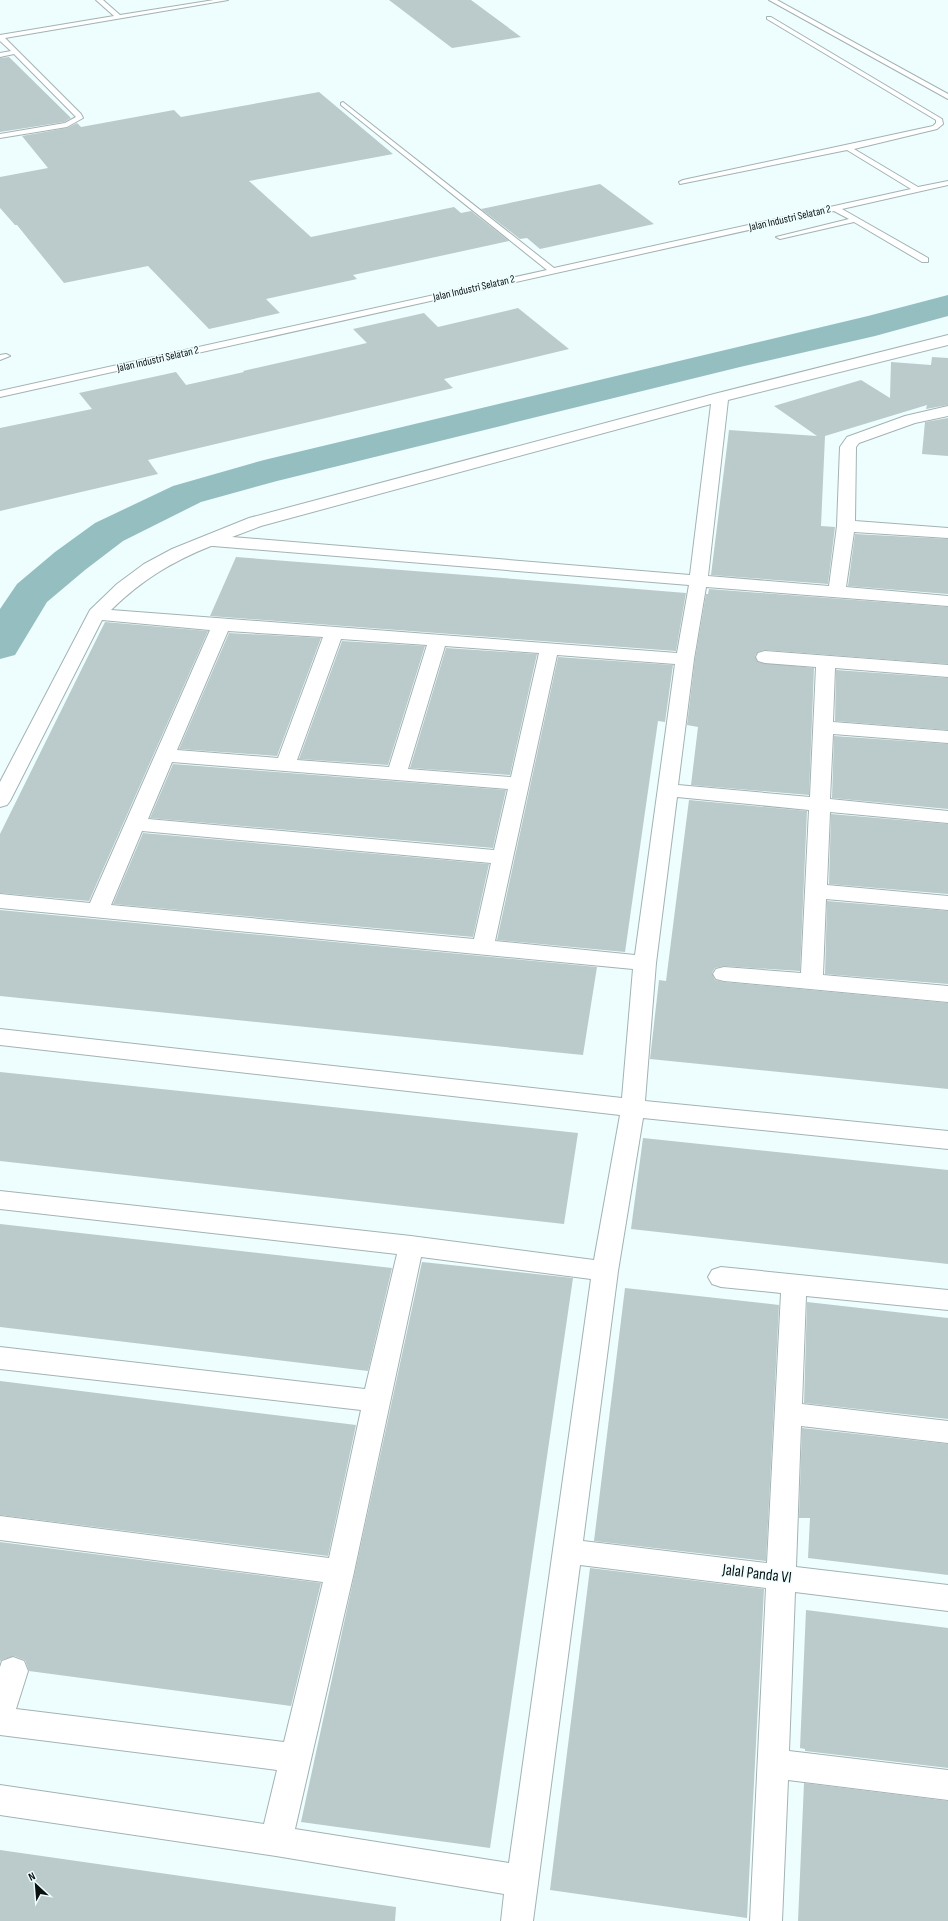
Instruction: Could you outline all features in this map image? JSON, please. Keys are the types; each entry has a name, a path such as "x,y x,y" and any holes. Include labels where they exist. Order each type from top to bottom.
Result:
{"street":[{"path":"0,801 96,614 123,588 150,568 178,553 206,540 255,522 720,397 948,340"},
{"path":"914,349 948,351"},
{"path":"517,1921 605,1271 633,1108 645,963 685,659 698,582 720,397"},
{"path":"837,591 846,526 848,447 853,440 911,419 948,411"},
{"path":"846,526 948,533"},
{"path":"206,540 698,582 837,591 948,601"},
{"path":"96,614 221,626 334,632 685,659"},
{"path":"98,910 221,626"},
{"path":"286,764 334,632"},
{"path":"397,774 438,640"},
{"path":"483,947 504,858 549,649"},
{"path":"765,657 948,671"},
{"path":"812,981 826,661"},
{"path":"823,727 948,737"},
{"path":"164,755 520,784"},
{"path":"668,790 948,817"},
{"path":"136,824 504,858"},
{"path":"817,891 948,904"},
{"path":"0,901 645,963"},
{"path":"724,974 948,994"},
{"path":"0,1037 633,1108 948,1140"},
{"path":"0,1200 411,1246 605,1271"},
{"path":"276,1841 340,1572 376,1401 411,1246"},
{"path":"721,1277 948,1300"},
{"path":"766,1921 794,1284"},
{"path":"0,1358 376,1401"},
{"path":"788,1413 948,1432"},
{"path":"0,1528 340,1572"},
{"name":"Jalal Panda VI","path":"566,1551 948,1598"},
{"path":"0,1712 13,1671"},
{"path":"0,1721 296,1758"},
{"path":"773,1764 948,1785"},
{"path":"0,1800 276,1841 522,1881"}],"lane":[{"path":"99,0 119,18"},
{"path":"0,136 67,125 80,118 0,37 225,0"},
{"path":"772,0 948,97"},
{"path":"683,182 848,148 935,128 940,124 939,119 769,18"},
{"path":"0,55 15,52"},
{"path":"344,104 553,271"},
{"path":"848,148 917,190"},
{"name":"Jalan Industri Selatan 2","path":"0,394 948,183"},
{"path":"835,208 925,260"},
{"path":"780,236 856,220"}],"building":[{"path":"389,0 471,0 521,37 452,48"},
{"path":"9,57 71,118 64,122 0,132 0,58"},
{"path":"319,92 393,154 249,181 311,237 454,207 461,213 471,211 509,241 353,275 357,279 266,299 280,313 209,329 148,266 64,283 17,225 15,225 0,208 0,177 48,168 22,136 67,128 77,123 81,127 174,110 181,117"},
{"path":"600,184 654,224 540,249 527,238 520,239 481,209"},
{"path":"518,308 569,349 444,379 453,388 148,460 158,474 0,511 0,428 92,409 79,393 176,372 186,385 244,372 243,371 367,343 353,329 424,313 438,327"},
{"path":"932,357 948,358 948,405 926,409 927,405 825,436 821,526 835,527 828,584 711,575 729,430 817,436 774,406 861,380 890,398 891,362 931,365"},
{"path":"948,418 948,456 922,454 925,422"},
{"path":"855,534 948,539 948,594 848,586"},
{"path":"236,557 686,593 676,651 210,616"},
{"path":"709,589 948,607 948,664 765,650 758,652 755,656 758,662 814,668 809,795 691,785 698,727 687,725 695,659 706,594 708,594"},
{"path":"105,622 208,631 89,901 0,893 0,834"},
{"path":"229,633 321,638 277,756 179,749"},
{"path":"342,641 425,646 388,765 299,759"},
{"path":"446,648 537,654 510,775 410,768"},
{"path":"558,657 673,665 665,722 658,721 625,952 497,940"},
{"path":"836,670 948,678 948,730 835,721"},
{"path":"834,736 948,744 948,809 832,798"},
{"path":"173,764 506,790 493,848 150,818"},
{"path":"689,800 807,811 800,971 724,966 715,968 712,973 715,980 948,1003 948,1089 650,1059 659,980 666,981"},
{"path":"831,814 948,824 948,894 829,884"},
{"path":"143,833 489,864 473,937 113,904"},
{"path":"827,901 948,911 948,984 825,974"},
{"path":"0,910 597,967 583,1055 0,996"},
{"path":"0,1072 578,1133 564,1224 0,1161"},
{"path":"643,1138 948,1170 948,1264 631,1229"},
{"path":"0,1224 392,1268 368,1371 0,1327"},
{"path":"422,1262 573,1278 490,1848 301,1822"},
{"path":"625,1288 779,1305 766,1561 594,1541"},
{"path":"807,1302 948,1318 948,1419 804,1403"},
{"path":"0,1381 356,1425 328,1556 0,1515"},
{"path":"802,1428 948,1444 948,1575 808,1558 810,1518 799,1518"},
{"path":"0,1542 321,1583 291,1706 29,1671 25,1660 14,1656 1,1660 0,1662"},
{"path":"590,1568 764,1589 747,1918 550,1890"},
{"path":"806,1610 948,1628 948,1768 805,1751 805,1749 800,1748"},
{"path":"804,1783 948,1801 948,1921 798,1921"},
{"path":"0,1850 396,1907 395,1921 0,1921"}],"waterway":[{"path":"0,646 15,618 32,593 70,561 109,532 187,494 264,472 740,356 875,325 948,305"}]}
